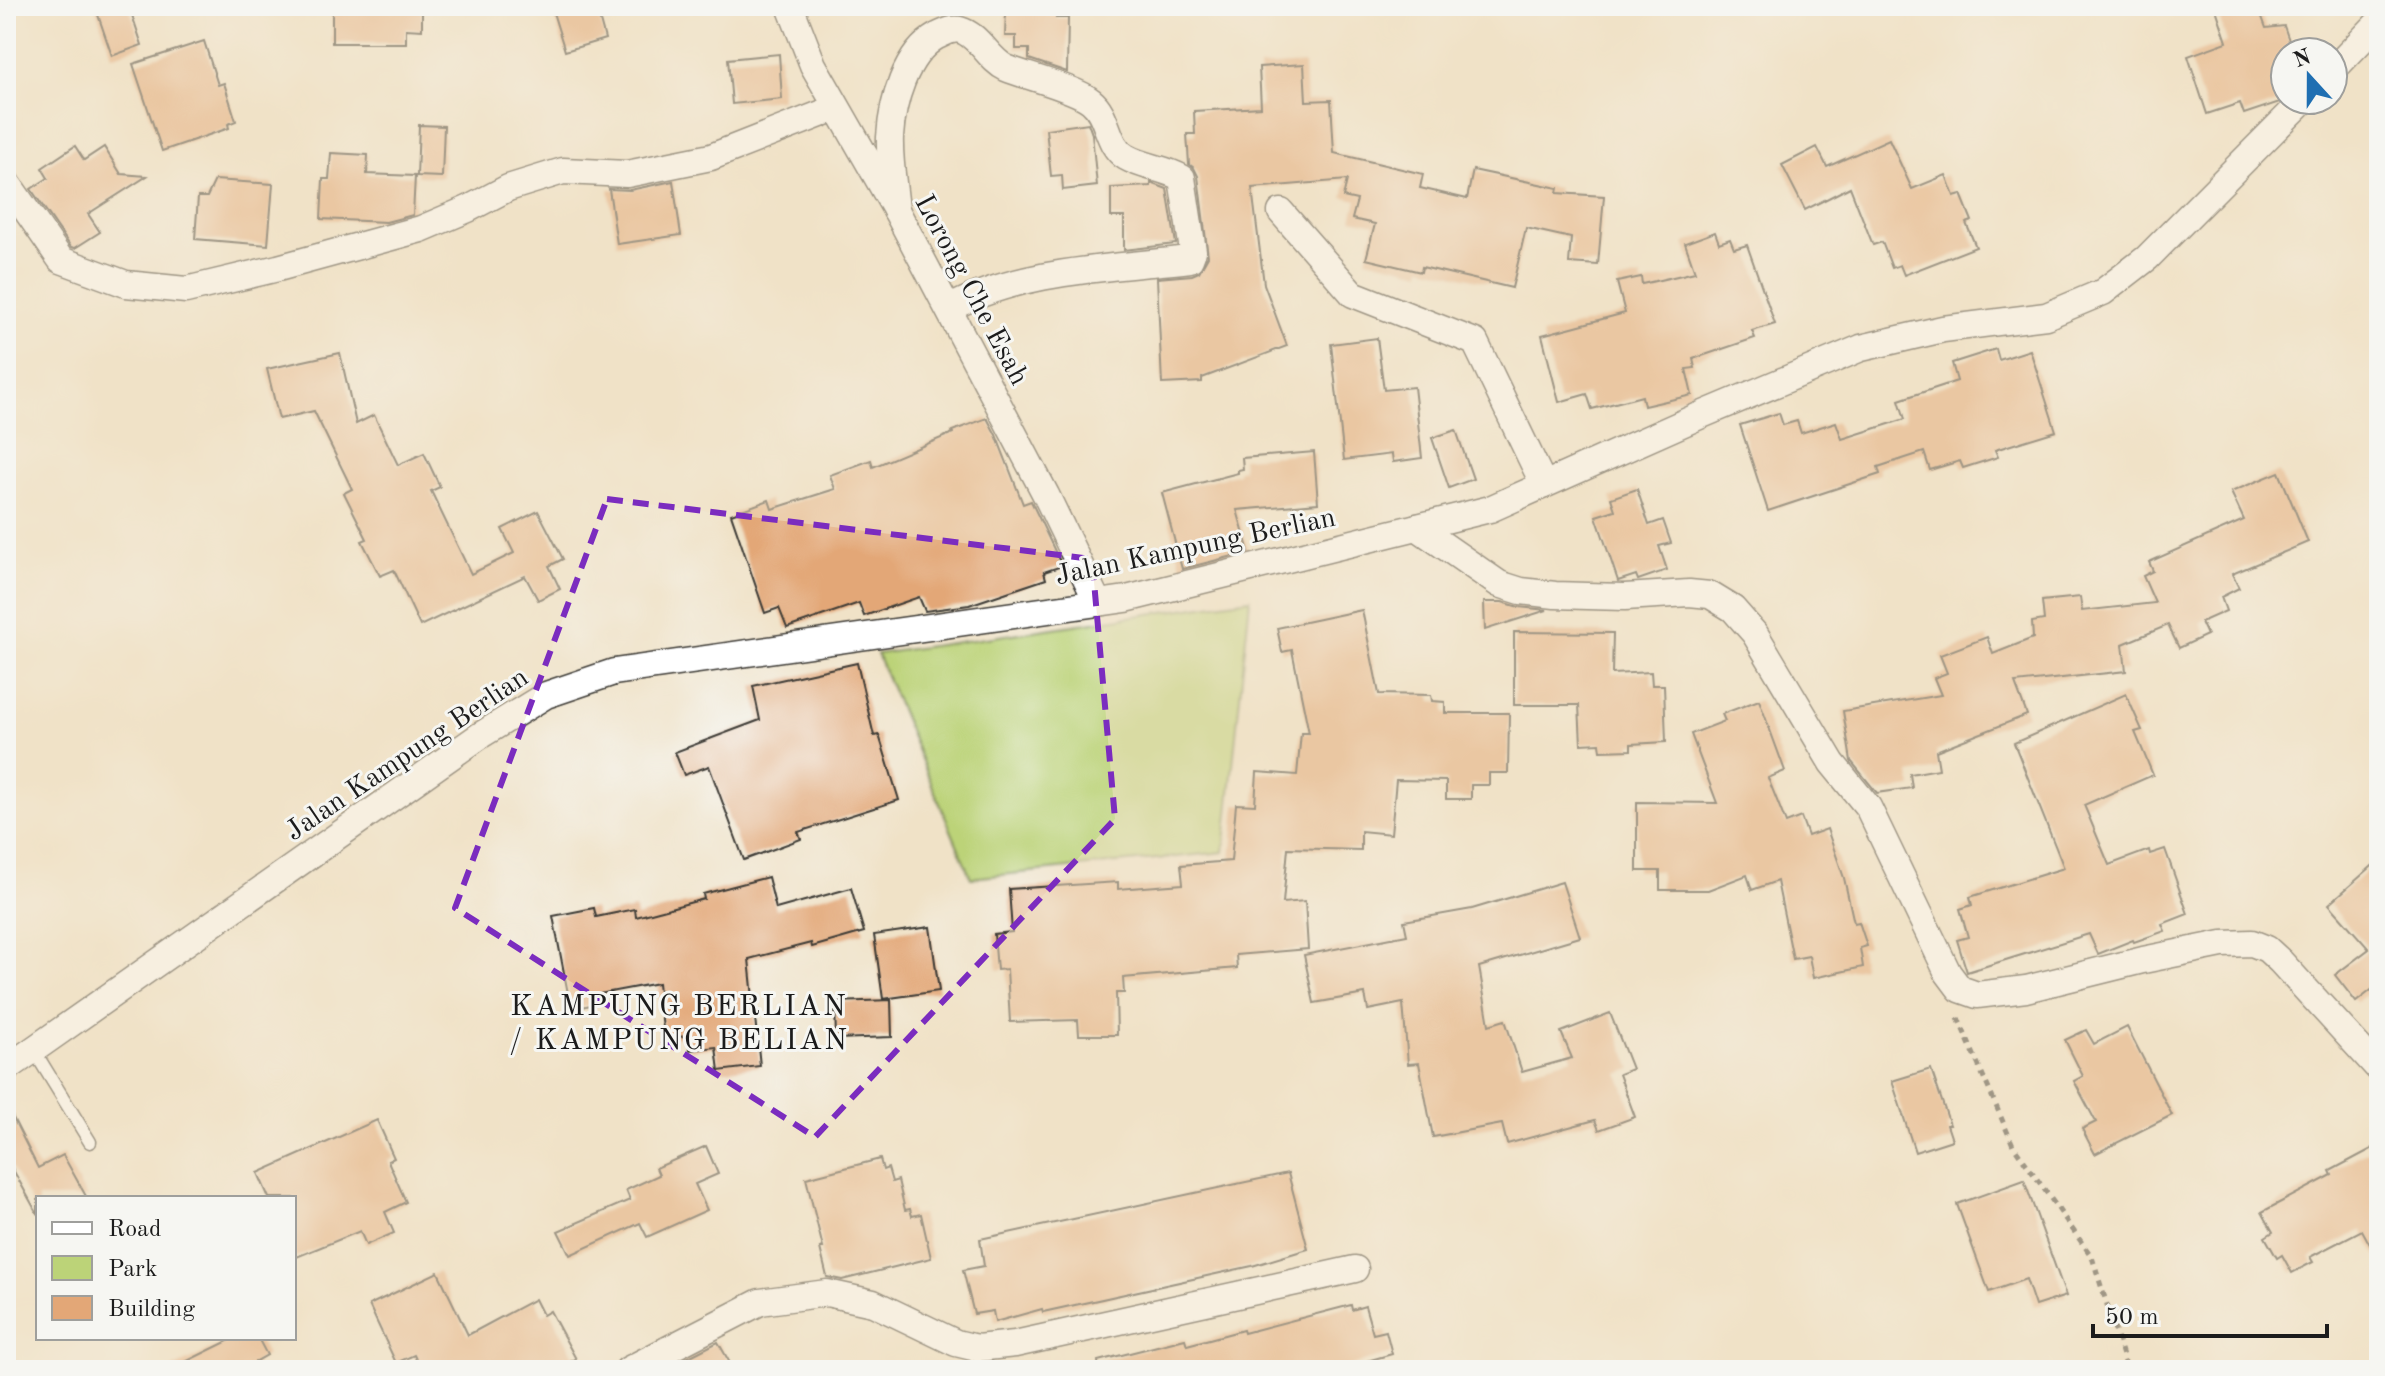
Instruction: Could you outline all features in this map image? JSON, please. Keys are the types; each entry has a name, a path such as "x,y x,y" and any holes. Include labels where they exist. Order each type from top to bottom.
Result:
{"street":[{"name":"Lorong Che Esah","path":"790,6 813,65 949,309 1046,495 1098,603"},
{"path":"2349,53 2379,22"},
{"path":"896,210 890,138 905,73 930,40 958,29 970,35 1002,66 1092,101 1104,119 1114,144 1125,156 1171,171 1182,178 1193,251 1190,259 1043,277 974,295 949,309"},
{"path":"6,181 61,260 126,284 186,290 421,229 508,188 563,171 627,174 711,157 836,108"},
{"name":"Jalan Kampung Berlian","path":"6,1069 481,735 546,695 614,672 1126,599 1490,509 1861,348 1943,329 2046,316 2103,292 2147,258 2288,116"},
{"path":"1281,212 1353,294 1475,342 1544,485"},
{"path":"1417,527 1499,584 1521,591 1625,597 1689,593 1710,595 1733,609 1755,634 1832,763 1868,807 1948,973 1960,989 1977,995 2026,989 2157,957 2222,944 2252,943 2267,949 2280,961 2379,1069"},
{"path":"628,1370 760,1302 827,1293 873,1303 956,1343 977,1348 1015,1344 1355,1269"}],"lane":[{"path":"32,1049 90,1142"}],"path":[{"path":"1960,989 1958,1018 2013,1145 2092,1257 2125,1362 2124,1370"}],"highlighted area":[{"path":"607,499 1092,559 1115,819 815,1137 455,908"}],"green space":[{"path":"1250,599 1224,852 971,878 877,654"}],"building":[{"path":"95,6 129,6 142,45 112,56"},
{"path":"332,6 422,6 422,30 406,29 406,43 332,43"},
{"path":"551,6 596,6 605,39 565,51"},
{"path":"2215,6 2258,6 2266,28 2284,26 2287,36 2269,36 2269,106 2244,114 2240,103 2207,114 2188,56 2227,42"},
{"path":"1006,8 1034,9 1034,13 1068,18 1067,72 1029,59 1029,49 1016,49 1016,36 1005,36"},
{"path":"204,41 218,85 224,83 236,121 228,124 229,128 162,151 133,64"},
{"path":"779,54 782,99 732,104 728,59"},
{"path":"1304,64 1306,101 1331,100 1334,153 1423,174 1420,188 1467,199 1473,170 1558,188 1557,193 1604,196 1598,265 1569,263 1571,238 1526,228 1512,288 1422,267 1421,272 1366,259 1375,224 1352,219 1357,200 1343,197 1347,180 1252,188 1264,284 1287,346 1202,378 1202,382 1162,384 1157,278 1199,272 1208,256 1198,176 1189,164 1187,134 1195,134 1194,111 1261,107 1259,67"},
{"path":"1088,123 1092,134 1097,186 1063,190 1062,175 1051,176 1046,129"},
{"path":"419,125 444,126 442,177 417,176"},
{"path":"1889,139 1912,189 1946,175 1954,196 1961,194 1972,221 1966,223 1976,247 1904,275 1900,265 1892,268 1882,242 1873,245 1850,187 1805,210 1782,165 1817,147 1827,167"},
{"path":"75,146 84,160 104,147 121,174 147,176 88,214 100,232 75,248 71,247 31,189 48,178 42,168"},
{"path":"331,153 368,155 367,174 415,176 413,215 386,222 321,219 323,179 329,179"},
{"path":"215,180 273,184 268,245 195,239 198,197 207,197"},
{"path":"673,181 681,235 617,244 609,189 630,190"},
{"path":"1151,183 1167,189 1176,244 1124,250 1124,217 1111,217 1111,188 1151,186"},
{"path":"1715,232 1719,243 1730,239 1734,249 1747,245 1775,324 1752,331 1755,338 1693,359 1695,368 1686,369 1692,395 1644,406 1642,396 1592,409 1587,394 1559,402 1542,335 1625,313 1617,282 1641,277 1642,284 1695,272 1685,243"},
{"path":"1377,338 1384,390 1414,387 1422,458 1393,462 1392,454 1344,460 1331,344"},
{"path":"1996,349 1999,360 2030,350 2056,431 1995,450 1998,457 1963,468 1960,461 1930,470 1924,452 1878,467 1880,474 1768,511 1740,425 1779,413 1783,425 1797,421 1801,433 1836,422 1842,439 1905,419 1899,400 1957,381 1952,363"},
{"path":"340,353 356,424 374,415 398,465 424,453 440,487 431,491 471,574 514,553 502,529 538,511 563,559 549,566 560,589 538,600 525,576 420,626 394,570 380,576 362,541 367,539 344,493 352,489 314,411 279,419 267,369"},
{"path":"987,418 1023,504 1031,501 1062,566 1044,572 1046,579 969,605 925,611 919,597 864,616 859,603 787,628 779,608 765,613 731,514 769,500 772,509 835,489 830,475 871,460 873,467"},
{"path":"1456,430 1473,479 1449,488 1432,438"},
{"path":"1314,452 1318,503 1237,510 1249,552 1182,569 1162,493 1238,473 1243,469 1242,458"},
{"path":"2279,472 2308,542 2232,574 2239,588 2221,597 2226,611 2201,622 2207,635 2179,648 2168,625 2123,644 2126,671 2015,683 2027,715 1936,751 1939,769 1910,774 1912,788 1877,793 1851,761 1843,711 1941,695 1934,678 1947,673 1940,655 1987,637 1993,654 2033,638 2032,622 2044,620 2042,601 2080,597 2082,611 2155,603 2143,576 2153,571 2149,562 2244,520 2231,492"},
{"path":"1637,489 1649,525 1663,520 1671,543 1659,546 1667,570 1638,580 1636,575 1618,581 1596,516 1615,510 1611,498"},
{"path":"1484,602 1502,602 1547,610 1485,630"},
{"path":"1362,610 1379,694 1431,695 1432,701 1445,702 1445,713 1509,713 1508,773 1489,773 1489,785 1471,785 1471,799 1446,799 1446,781 1396,780 1391,834 1361,831 1361,850 1288,848 1283,903 1305,901 1308,949 1236,955 1237,968 1123,978 1124,993 1116,993 1117,1035 1079,1035 1078,1020 1010,1022 1007,969 997,970 994,934 1012,932 1009,889 1118,882 1118,889 1183,884 1181,865 1231,861 1236,804 1255,805 1257,772 1297,775 1301,733 1309,733 1292,650 1282,652 1277,628"},
{"path":"1514,632 1613,633 1612,674 1651,672 1652,685 1664,685 1666,742 1631,744 1631,750 1601,751 1600,743 1581,744 1579,705 1514,705"},
{"path":"857,663 874,736 879,735 899,800 798,832 801,839 744,860 709,766 684,775 675,752 760,720 753,686"},
{"path":"2126,694 2142,730 2135,732 2153,775 2084,805 2109,865 2149,850 2150,854 2165,849 2188,914 2162,924 2165,931 2098,954 2089,934 1967,972 1957,940 1968,937 1960,909 1972,905 1970,897 2064,868 2014,743"},
{"path":"1759,700 1785,771 1768,778 1786,823 1801,817 1808,836 1827,829 1844,878 1854,923 1859,922 1867,946 1860,948 1863,967 1813,978 1809,956 1793,959 1777,881 1752,890 1747,875 1708,890 1660,890 1660,871 1637,871 1637,802 1717,803 1691,734 1725,721 1722,714"},
{"path":"2379,860 2379,984 2356,1002 2335,975 2369,949 2329,904"},
{"path":"768,877 776,909 851,888 864,932 812,947 811,943 749,959 760,1066 719,1071 716,1047 690,1050 688,1036 664,1038 658,983 599,994 601,1003 571,1009 553,916 594,908 596,917 635,909 636,917 704,899 703,894"},
{"path":"1562,882 1580,937 1479,967 1489,1025 1505,1020 1522,1072 1572,1058 1561,1032 1610,1013 1632,1069 1619,1074 1635,1117 1599,1130 1595,1120 1507,1144 1502,1124 1433,1137 1419,1063 1408,1064 1403,1003 1368,1010 1365,994 1314,1003 1304,955 1407,935 1404,921 1472,909"},
{"path":"930,927 939,991 883,999 874,935"},
{"path":"891,1000 892,1037 836,1039 835,1002"},
{"path":"2127,1027 2172,1115 2095,1154 2082,1129 2096,1122 2074,1081 2083,1076 2065,1040 2086,1030 2094,1044"},
{"path":"1931,1069 1952,1140 1915,1152 1892,1081"},
{"path":"6,1104 38,1168 63,1155 86,1196 36,1196 36,1211 6,1157"},
{"path":"377,1120 394,1158 388,1161 406,1202 385,1212 394,1233 366,1245 360,1231 296,1257 296,1196 268,1196 258,1173"},
{"path":"2379,1145 2379,1261 2362,1230 2310,1257 2313,1262 2292,1273 2282,1255 2277,1258 2265,1237 2273,1232 2262,1212 2332,1175 2330,1171"},
{"path":"706,1146 718,1174 695,1184 707,1210 647,1237 640,1223 570,1255 558,1231 630,1200 626,1190 659,1175 656,1168"},
{"path":"880,1159 883,1170 888,1168 892,1182 898,1180 905,1210 910,1209 912,1216 921,1214 931,1258 842,1280 827,1277 806,1178"},
{"path":"1288,1173 1308,1249 1252,1266 1043,1312 1042,1309 995,1322 993,1311 974,1314 963,1270 984,1266 980,1239"},
{"path":"2024,1180 2066,1296 2035,1306 2026,1279 1989,1292 1957,1204"},
{"path":"438,1272 468,1335 535,1299 543,1315 550,1311 576,1359 554,1370 421,1370 414,1355 396,1363 369,1305"},
{"path":"1351,1305 1352,1310 1365,1306 1373,1334 1386,1331 1392,1354 1335,1370 1099,1370 1098,1361 1185,1339 1187,1345 1243,1330 1244,1333"},
{"path":"230,1340 259,1340 267,1355 255,1362 259,1370 169,1370"},
{"path":"718,1342 734,1370 663,1370"}],"district":[{"name":"KAMPUNG BERLIAN / KAMPUNG BELIAN","path":"679,1022"}]}
